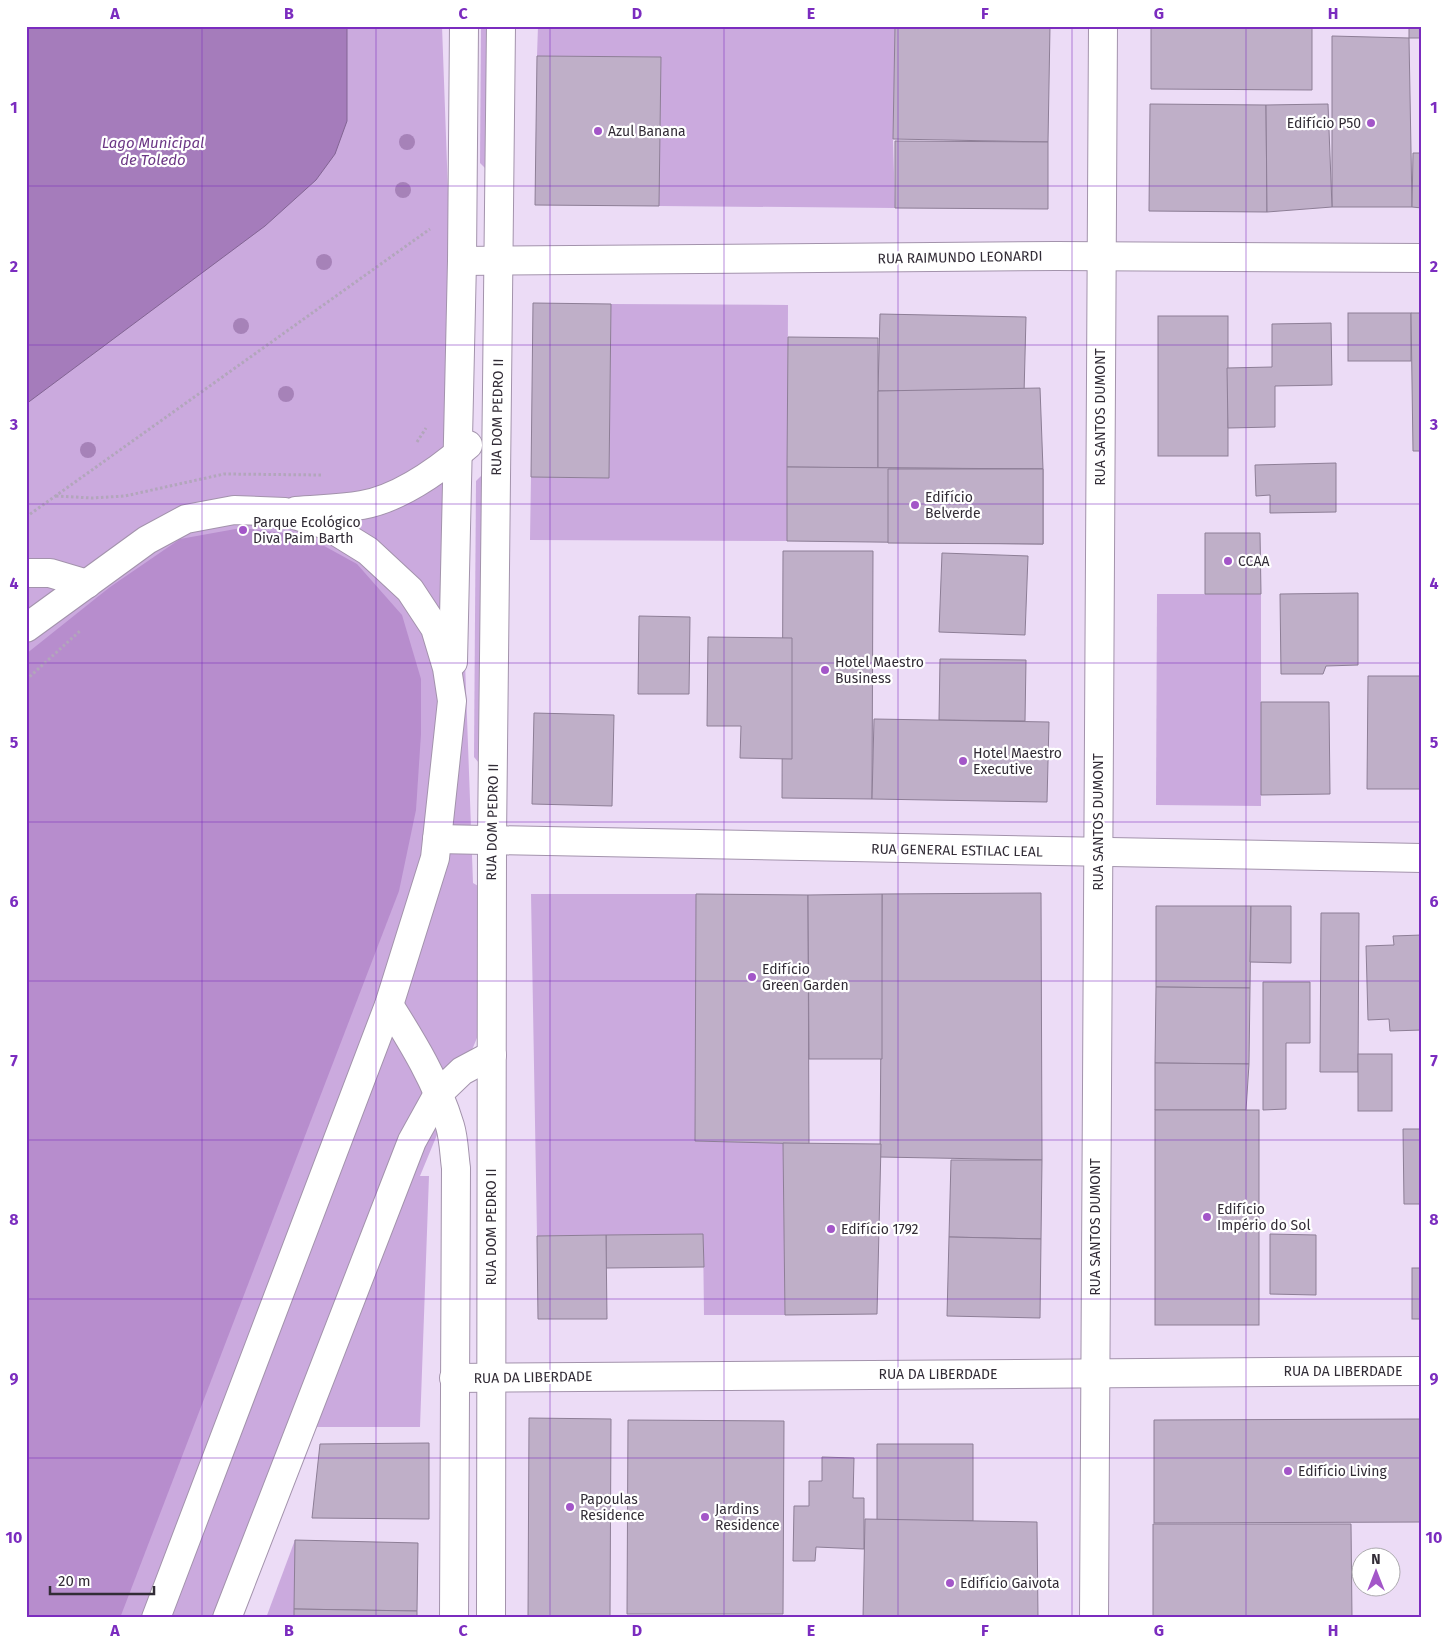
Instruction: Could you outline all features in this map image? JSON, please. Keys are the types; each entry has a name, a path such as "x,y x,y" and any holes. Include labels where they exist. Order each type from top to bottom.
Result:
{"street":[{"path":"156,1618 390,1005 435,858 452,701 462,261 464,26"},
{"name":"RUA DOM PEDRO II","path":"491,1618 492,839 501,26"},
{"name":"RUA SANTOS DUMONT","path":"1094,1618 1101,256 1104,26"},
{"name":"RUA RAIMUNDO LEONARDI","path":"462,261 1101,256 1422,258"},
{"path":"26,628 147,540 186,519 234,510 285,512 362,505 390,497 458,454 497,420"},
{"path":"285,512 326,525 368,550 410,590 435,628 446,668 452,701"},
{"path":"26,573 50,574 86,584"},
{"name":"RUA GENERAL ESTILAC LEAL","path":"437,839 1422,858"},
{"path":"390,1005 420,1055 438,1094 450,1127 456,1168 454,1618"},
{"path":"227,1618 412,1141 438,1094 462,1071 492,1055"},
{"name":"RUA DA LIBERDADE","path":"454,1378 1422,1371"}],"path":[{"path":"26,517 435,225 435,234"},
{"path":"412,447 430,422"},
{"path":"56,496 92,498 125,496 224,474 332,475"},
{"path":"26,680 82,629"}],"shaded area":[{"name":"Parque Ecológico Diva Paim Barth","path":"26,26 442,26 473,883 480,887 479,1033 420,1176 429,1176 420,1427 316,1427 237,1618 26,1618"},
{"path":"481,26 490,26 489,163 485,168 480,163"},
{"path":"538,26 895,26 893,139 895,208 659,206 661,57 537,56"},
{"path":"611,304 788,305 787,541 530,540 531,477 609,478"},
{"path":"481,476 485,480 479,763 474,757 476,481"},
{"path":"241,528 306,536 357,564 402,615 421,679 421,734 416,810 399,891 120,1618 26,1618 26,654 110,587 180,539"},
{"path":"1157,594 1261,594 1261,806 1156,805"},
{"path":"531,894 696,894 695,1141 783,1143 785,1315 704,1315 703,1234 537,1236"},
{"path":"295,1540 295,1618 266,1618"}],"water":[{"name":"Lago Municipal de Toledo","path":"26,26 347,26 347,121 335,154 316,180 265,226 26,404"}],"building":[{"path":"895,26 1050,26 1048,142 893,139"},
{"path":"1151,26 1312,26 1312,90 1151,89"},
{"path":"1409,26 1422,26 1422,38 1409,38"},
{"name":"Edifício P50","path":"1332,36 1409,38 1412,207 1332,207"},
{"name":"Azul Banana","path":"537,56 661,57 659,206 535,205"},
{"path":"1150,104 1266,105 1267,212 1149,211"},
{"path":"1328,104 1332,207 1267,212 1266,105"},
{"path":"895,141 1048,142 1048,209 895,208"},
{"path":"1413,153 1422,153 1422,208 1412,207"},
{"path":"533,303 611,304 609,478 531,477"},
{"path":"1348,313 1411,313 1411,361 1348,361"},
{"path":"1411,313 1422,313 1422,451 1413,451"},
{"path":"880,314 1026,317 1024,394 878,391"},
{"path":"1158,316 1228,316 1228,456 1158,456"},
{"path":"1331,323 1332,385 1275,386 1275,427 1228,428 1227,368 1272,367 1272,324"},
{"path":"788,337 878,338 878,468 787,467"},
{"path":"1040,388 1043,469 878,468 878,391"},
{"path":"1336,463 1336,512 1270,513 1270,495 1256,496 1255,465"},
{"name":"Edifício Belverde","path":"787,467 1043,469 1043,544 787,541"},
{"name":"Edifício Belverde","path":"888,469 1043,469 1043,544 888,543"},
{"path":"1205,533 1260,533 1261,594 1205,594"},
{"path":"783,551 873,551 872,799 782,798"},
{"path":"942,553 1028,556 1025,635 939,632"},
{"path":"1358,593 1358,665 1326,666 1323,674 1281,674 1280,594"},
{"path":"639,616 690,617 689,694 638,694"},
{"path":"708,637 792,638 792,759 740,758 741,726 707,726"},
{"path":"940,659 1026,660 1025,721 939,720"},
{"path":"1368,676 1421,676 1421,789 1367,789"},
{"path":"1261,702 1329,702 1330,794 1261,795"},
{"path":"534,713 614,715 612,806 532,804"},
{"name":"Hotel Maestro Executive","path":"874,719 1049,722 1047,802 872,799"},
{"path":"1041,893 1042,1160 880,1157 882,894"},
{"name":"Edifício Green Garden","path":"696,894 808,895 809,1144 695,1141"},
{"path":"882,894 882,1059 809,1059 808,895"},
{"path":"1156,906 1251,906 1250,988 1156,987"},
{"path":"1251,906 1291,906 1291,963 1250,962"},
{"path":"1321,913 1359,913 1358,1072 1320,1072"},
{"path":"1422,935 1422,1030 1390,1031 1389,1019 1368,1020 1366,946 1394,945 1393,936"},
{"path":"1263,982 1310,982 1310,1043 1286,1043 1286,1109 1263,1110"},
{"path":"1156,987 1250,988 1249,1064 1155,1063"},
{"path":"1358,1054 1392,1054 1392,1111 1358,1111"},
{"path":"1155,1063 1249,1064 1246,1110 1155,1110"},
{"name":"Edifício Império do Sol","path":"1155,1110 1259,1110 1259,1325 1155,1325"},
{"path":"1403,1129 1422,1129 1422,1204 1404,1204"},
{"name":"Edifício 1792","path":"783,1143 881,1144 877,1314 785,1315"},
{"path":"951,1160 1042,1160 1041,1239 949,1237"},
{"path":"703,1234 704,1267 606,1268 606,1235"},
{"path":"1270,1234 1316,1235 1316,1295 1270,1294"},
{"path":"606,1235 607,1319 538,1319 537,1236"},
{"path":"949,1237 1041,1239 1040,1318 947,1316"},
{"path":"1412,1268 1422,1268 1422,1319 1412,1319"},
{"name":"Papoulas Residence","path":"529,1418 611,1419 610,1618 528,1618"},
{"name":"Edifício Living","path":"1422,1419 1422,1522 1154,1523 1154,1420"},
{"name":"Jardins Residence","path":"628,1420 784,1421 783,1614 627,1614"},
{"path":"429,1443 429,1519 312,1518 320,1444"},
{"path":"877,1444 973,1444 973,1521 877,1520"},
{"path":"822,1457 854,1458 853,1498 864,1498 864,1549 816,1547 815,1561 793,1561 794,1506 809,1506 809,1481 822,1481"},
{"name":"Edifício Gaivota","path":"865,1519 1037,1522 1038,1618 863,1618"},
{"path":"1153,1524 1351,1524 1350,1596 1352,1596 1352,1618 1153,1618"},
{"path":"295,1540 418,1543 417,1611 294,1609"},
{"path":"294,1609 417,1611 417,1618 294,1618"}],"place":[{"name":"Edifício P50","path":"1371,123"},
{"name":"Azul Banana","path":"598,131"},
{"name":"Edifício Belverde","path":"915,505"},
{"name":"Parque Ecológico Diva Paim Barth","path":"243,530"},
{"name":"CCAA","path":"1228,561"},
{"name":"Hotel Maestro Business","path":"825,670"},
{"name":"Hotel Maestro Executive","path":"963,761"},
{"name":"Edifício Green Garden","path":"752,977"},
{"name":"Edifício Império do Sol","path":"1207,1217"},
{"name":"Edifício 1792","path":"831,1229"},
{"name":"Edifício Living","path":"1288,1471"},
{"name":"Papoulas Residence","path":"570,1507"},
{"name":"Jardins Residence","path":"705,1517"},
{"name":"Edifício Gaivota","path":"950,1583"}]}
